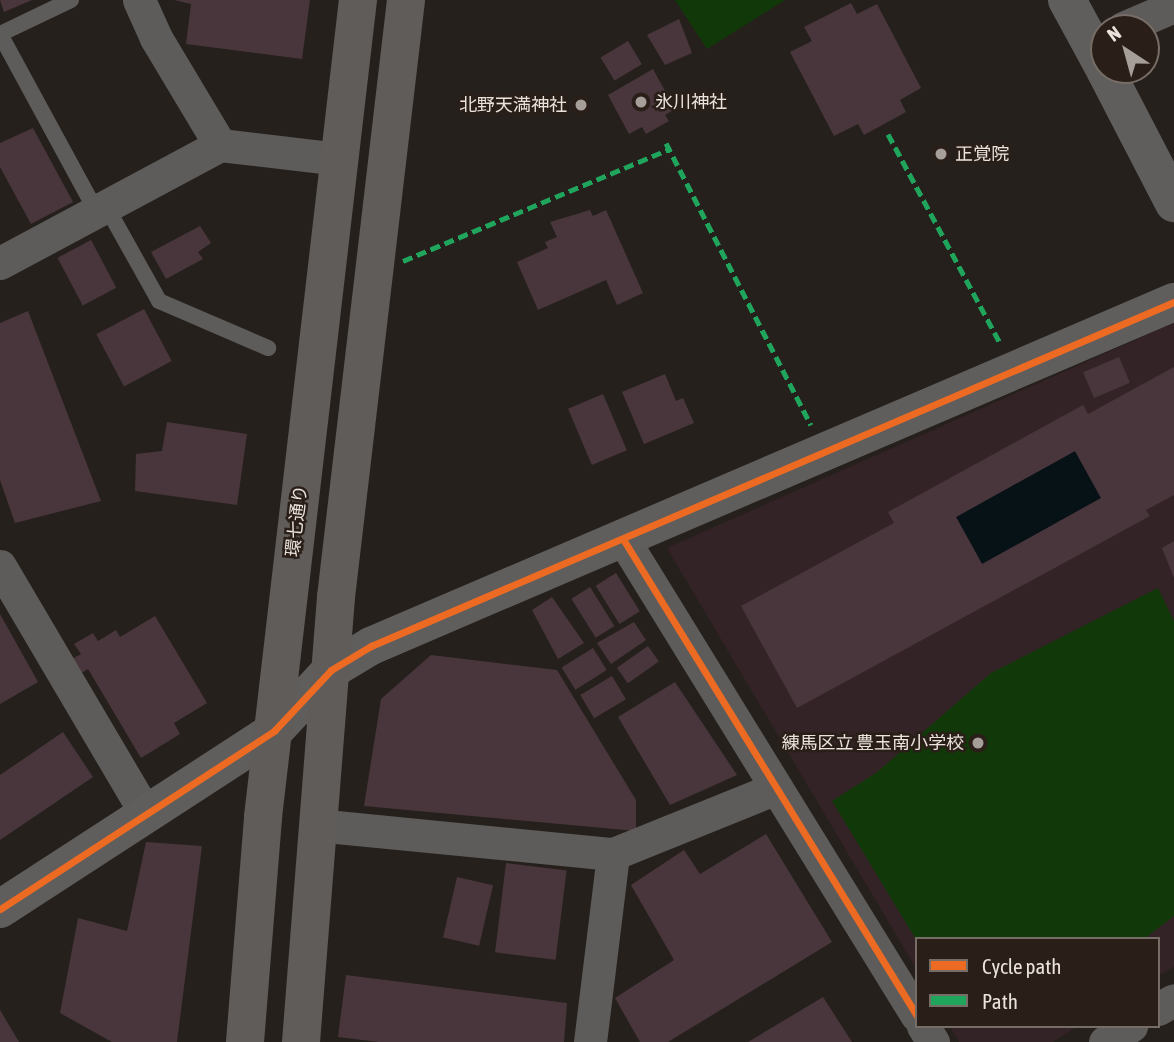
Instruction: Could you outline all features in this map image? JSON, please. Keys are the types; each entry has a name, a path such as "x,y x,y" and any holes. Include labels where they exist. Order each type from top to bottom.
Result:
{"main road":[{"name":"環七通り","path":"245,1042 274,731 359,0"},
{"path":"301,1042 316,825 331,670 406,0"}],"street":[{"path":"139,0 156,38 220,145"},
{"path":"1067,0 1090,30"},
{"path":"1121,84 1174,203"},
{"path":"0,263 220,145 340,159"},
{"path":"0,909 274,731 331,670 371,646 1174,302"},
{"path":"623,539 915,1013"},
{"path":"0,566 145,813"},
{"path":"316,825 614,854 776,788"},
{"path":"590,1042 614,854"},
{"path":"1105,1042 1128,1028"}],"lane":[{"path":"71,0 0,34 101,209 159,301 268,348"}],"shaded area":[{"name":"練馬区立 豊玉南小学校","path":"1174,323 1174,967 1160,975 1160,937 915,937 915,967 667,548"},
{"path":"1075,451 1101,498 982,564 956,517"},
{"path":"951,1028 1075,1028 1053,1042 959,1042"}],"green space":[{"path":"675,0 785,0 707,49"},
{"path":"1158,588 1174,621 1174,916 1147,937 915,938 832,801 876,773 991,673"}],"building":[{"path":"0,0 32,0 4,12"},
{"path":"174,0 310,0 302,59 186,44 191,4"},
{"path":"851,3 857,14 877,4 921,88 900,100 906,112 864,135 858,124 834,136 790,52 812,41 804,27"},
{"path":"679,19 692,53 665,65 647,35"},
{"path":"628,41 642,64 614,81 601,57"},
{"name":"氷川神社","path":"653,69 675,109 665,115 669,121 646,134 642,127 629,134 608,95"},
{"path":"33,128 73,202 31,224 0,167 0,143"},
{"path":"590,210 593,216 606,210 643,293 617,305 606,280 538,310 517,262 548,248 545,242 557,237 550,222"},
{"path":"200,226 211,243 198,252 203,259 166,279 151,252"},
{"path":"91,240 116,288 83,306 57,258"},
{"path":"144,309 172,361 124,386 96,334"},
{"path":"28,311 101,501 15,523 0,480 0,323"},
{"path":"1119,357 1130,383 1094,398 1083,372"},
{"path":"1174,367 1174,495 1146,510 1150,516 797,708 741,606 894,523 888,512 1083,405 1088,414","holes":["1075,451 1101,498 982,564 956,517"]},
{"path":"665,374 676,401 683,398 694,423 644,444 622,392"},
{"path":"603,394 627,450 592,465 568,409"},
{"path":"167,422 247,434 237,505 135,491 136,454 162,451"},
{"path":"1174,541 1174,578 1162,548"},
{"path":"616,573 640,611 619,624 596,586"},
{"path":"590,587 614,626 596,638 571,599"},
{"path":"552,597 584,643 558,659 532,610"},
{"path":"0,614 38,682 0,704"},
{"path":"155,616 207,703 174,723 180,734 141,758 88,669 80,674 72,659 81,654 74,644 93,633 98,641 116,630 120,637"},
{"path":"634,622 646,640 611,664 597,643"},
{"path":"648,646 659,662 628,683 617,668"},
{"path":"593,648 607,670 575,690 562,668"},
{"path":"431,655 557,670 636,800 636,831 364,806 381,699"},
{"path":"612,676 626,699 594,718 580,695"},
{"path":"675,682 737,775 670,805 618,717"},
{"path":"63,732 93,777 0,840 0,775"},
{"path":"766,834 832,942 668,1042 640,1042 615,998 674,960 631,885 684,850 700,874"},
{"path":"146,842 202,846 177,1042 112,1042 60,1013 78,918 127,931"},
{"path":"506,863 567,870 556,960 495,952"},
{"path":"457,877 493,885 479,946 443,937"},
{"path":"346,975 567,1003 564,1042 379,1042 338,1037"},
{"path":"823,997 852,1042 748,1042"},
{"path":"0,1010 19,1042 0,1042"}],"marked path":[{"path":"888,134 1000,343"},
{"path":"666,143 811,425"},
{"path":"403,261 669,149"}],"cycle path":[{"path":"0,909 274,731 331,670 371,646 1174,302"},
{"path":"623,539 915,1013"}],"place":[{"name":"氷川神社","path":"641,102"},
{"name":"北野天満神社","path":"581,105"},
{"name":"正覚院","path":"941,154"},
{"name":"練馬区立 豊玉南小学校","path":"978,743"}]}
